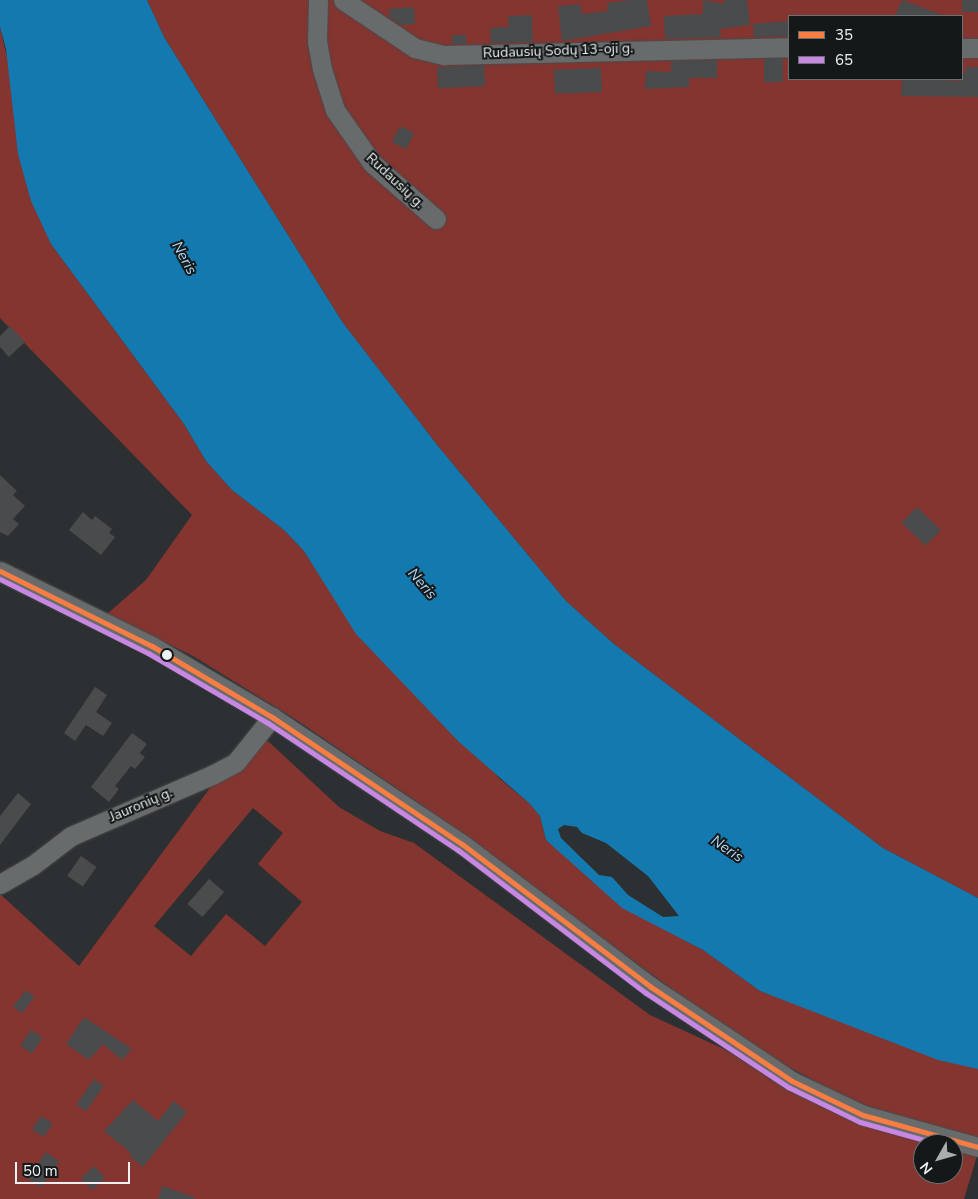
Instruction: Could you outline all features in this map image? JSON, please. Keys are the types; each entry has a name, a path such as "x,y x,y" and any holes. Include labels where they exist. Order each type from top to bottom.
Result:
{"street":[{"name":"Rudausių g.","path":"318,0 317,42 322,69 335,110 372,163 436,219"},
{"name":"Rudausių Sodų 13-oji g.","path":"342,0 415,48 444,55 788,47"},
{"path":"963,48 978,48"},
{"path":"0,571 152,646 272,717 446,832 650,988 792,1081 863,1115 978,1147"},
{"name":"Jauronių g.","path":"0,884 33,865 71,836 212,776 236,762 272,717"}],"shaded area":[{"path":"147,0 978,0 978,898 883,848 614,644 566,601 438,446 343,323 164,37"},
{"path":"0,27 51,244 184,424 206,461 232,490 284,530 304,551 317,571 499,778 529,803 540,816 546,840 669,932 703,950 760,991 978,1069 978,1138 860,1105 766,1055 677,993 430,811 298,721 193,656 107,614 146,580 192,515 0,318"},
{"path":"254,728 339,807 380,831 414,843 650,1015 726,1050 782,1086 848,1119 913,1139 913,1184 963,1184 963,1153 977,1156 964,1199 0,1199 0,894 79,966","holes":["253,808 283,833 258,864 302,902 265,946 226,914 191,956 154,926"]}],"water":[{"name":"Neris","path":"0,0 147,0 164,37 343,323 438,446 566,601 614,644 883,848 978,898 978,1069 938,1060 760,991 703,950 622,908 546,840 540,816 529,803 459,742 356,634 304,551 284,530 232,490 206,461 184,424 51,244 31,201 18,154 6,49 0,27","holes":["564,825 577,827 582,833 606,843 648,876 679,916 663,917 628,895 612,877 599,875 561,838 558,829"]}],"building":[{"path":"647,0 651,26 562,41 558,6 580,4 582,14 608,11 607,3"},
{"path":"703,0 724,4 724,0 747,0 750,25 720,29 721,37 665,39 664,16 703,14"},
{"path":"902,0 942,15 895,15"},
{"path":"962,0 978,0 978,12 962,12"},
{"path":"414,7 415,24 401,25 390,18 389,9"},
{"path":"532,15 533,42 491,43 490,28 509,27 508,16"},
{"path":"788,21 788,36 754,37 753,24"},
{"path":"452,35 466,35 466,44 452,44"},
{"path":"764,58 783,58 783,82 764,82"},
{"path":"717,60 717,78 689,78 689,87 645,89 646,71 671,72 671,61"},
{"path":"484,65 485,86 438,88 437,67"},
{"path":"966,67 978,67 978,97 901,96 902,80 962,81 963,72 966,72"},
{"path":"601,68 602,92 555,94 554,70"},
{"path":"400,126 414,133 406,149 392,142"},
{"path":"10,326 25,342 9,357 0,347 0,336"},
{"path":"0,475 17,491 13,495 25,506 13,519 19,524 8,536 0,532"},
{"path":"917,507 941,530 925,546 902,523"},
{"path":"83,512 92,520 95,516 112,529 109,533 115,537 101,555 69,530"},
{"path":"95,687 107,695 96,712 112,723 103,736 86,725 75,741 64,733"},
{"path":"132,733 147,744 140,753 145,757 135,769 131,766 115,786 119,789 109,802 91,787"},
{"path":"18,793 31,804 0,845 0,816"},
{"path":"81,856 97,867 83,887 67,876"},
{"path":"209,879 224,892 202,917 187,904"},
{"path":"26,990 35,997 22,1013 13,1007"},
{"path":"84,1017 132,1049 122,1060 103,1044 89,1060 66,1044"},
{"path":"31,1030 43,1038 32,1054 20,1046"},
{"path":"94,1079 104,1086 86,1111 76,1104"},
{"path":"133,1100 158,1121 174,1101 187,1112 143,1167 129,1155 131,1153 104,1131"},
{"path":"41,1116 53,1124 44,1137 32,1129"},
{"path":"46,1152 59,1161 41,1187 28,1178"},
{"path":"94,1166 105,1178 92,1190 81,1178"},
{"path":"162,1186 194,1197 194,1199 158,1199"}],"transit line":[{"name":"35","path":"0,571 152,646 272,717 462,844 651,987 792,1081 863,1115 978,1147"},
{"name":"65","path":"0,579 148,653 268,723 458,850 646,993 788,1087 860,1122 913,1137"}]}
